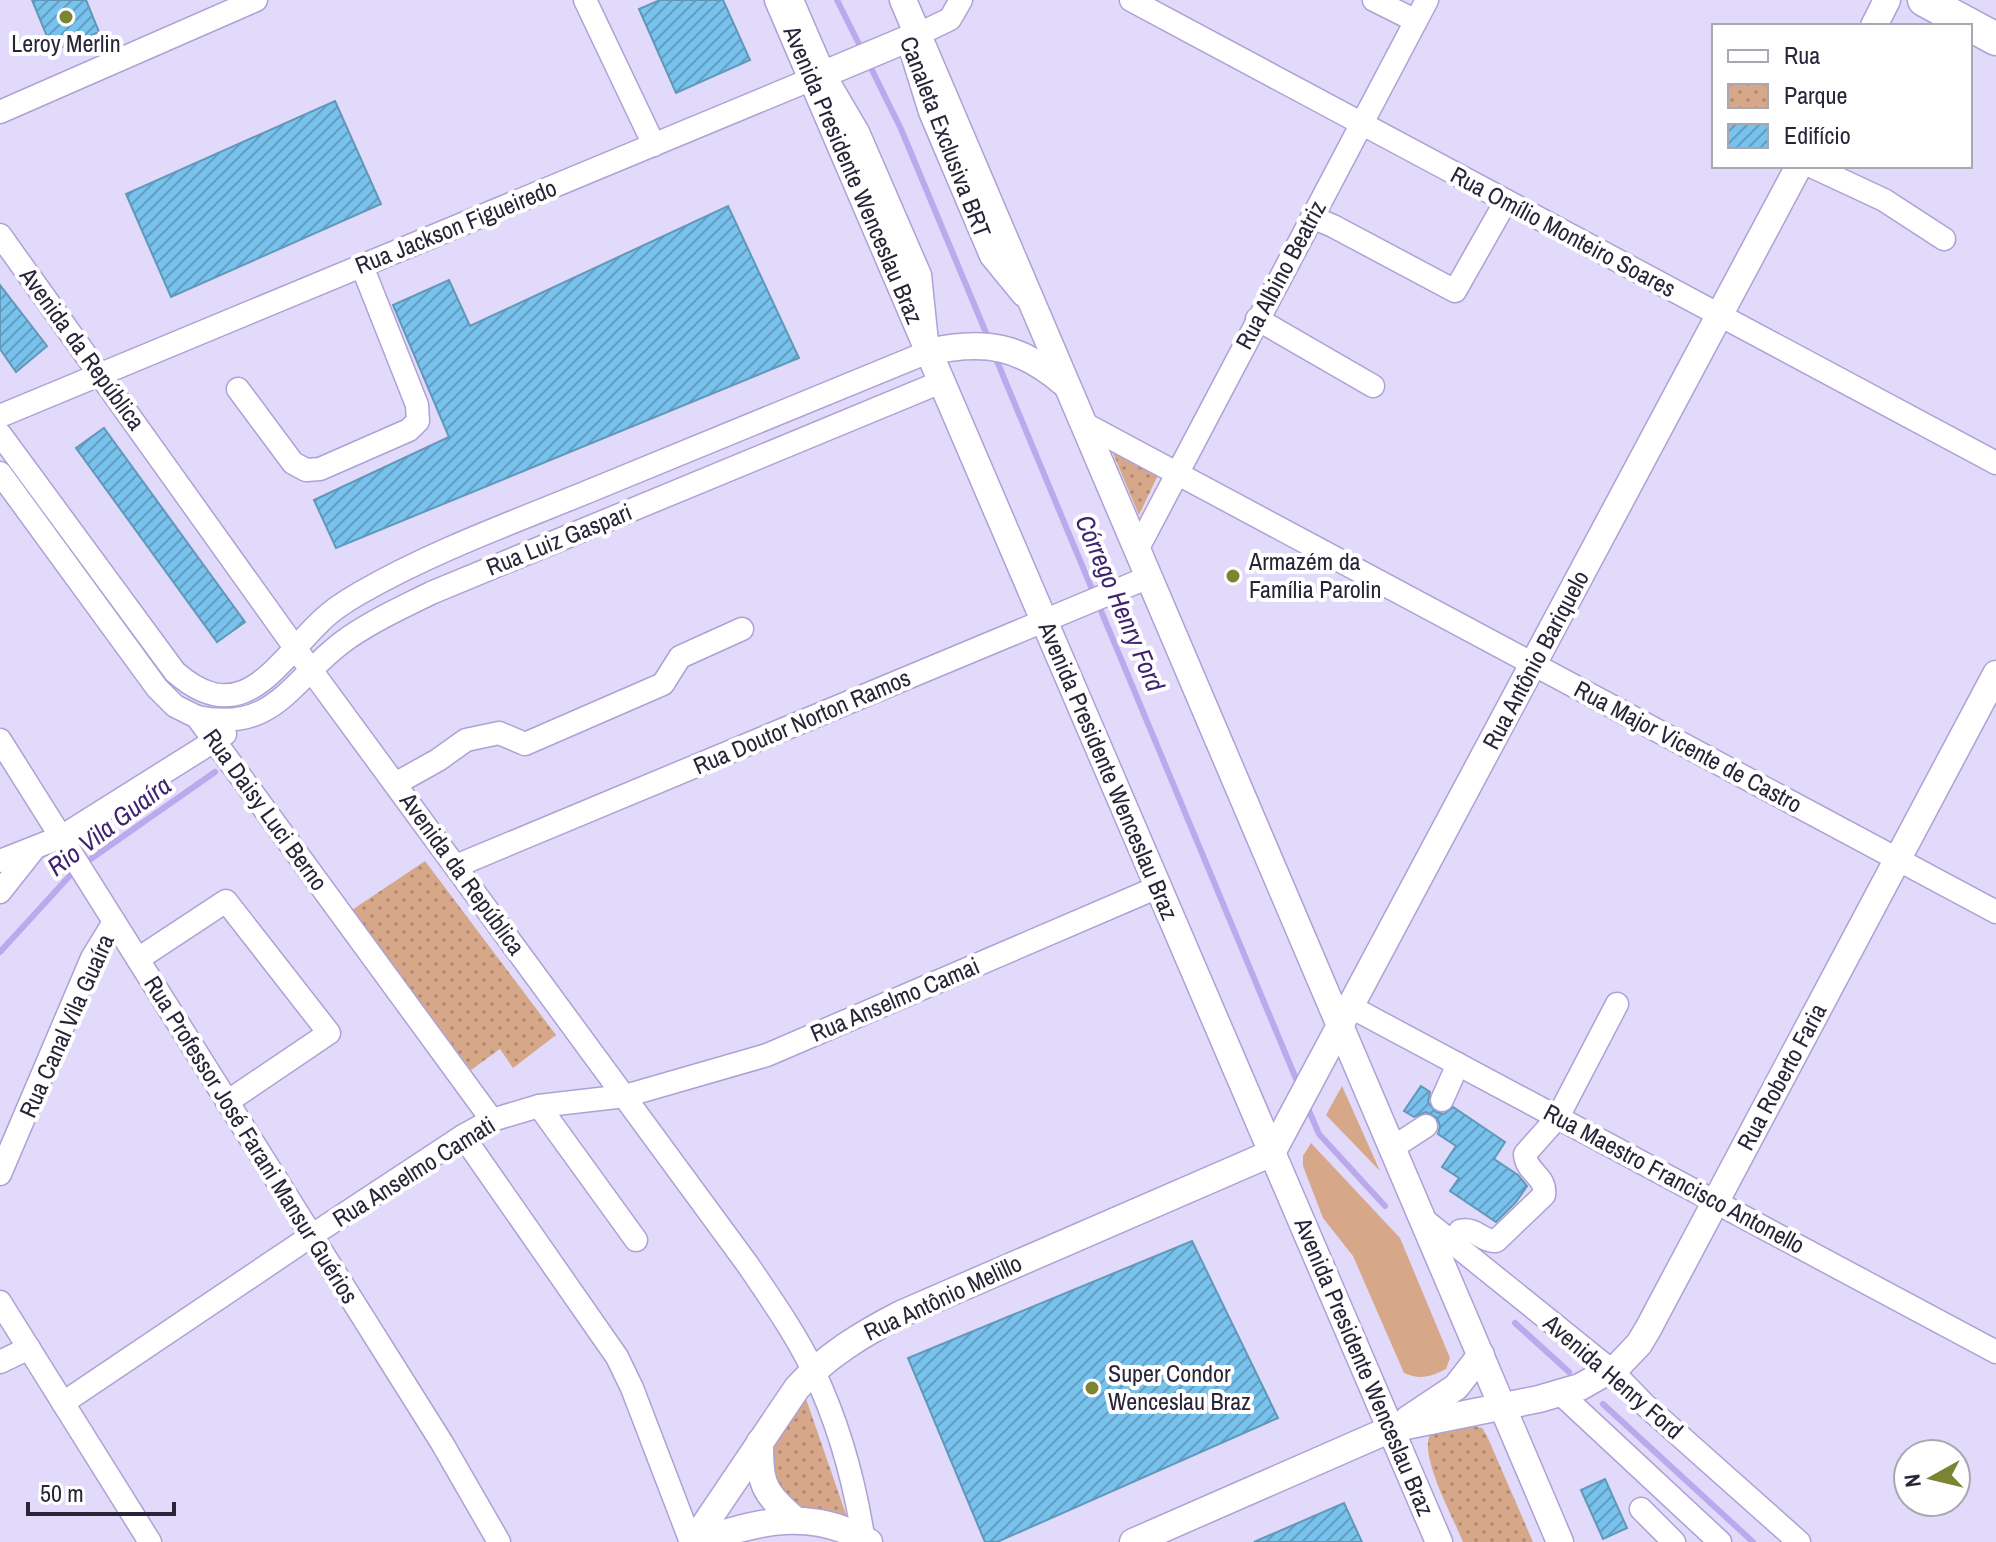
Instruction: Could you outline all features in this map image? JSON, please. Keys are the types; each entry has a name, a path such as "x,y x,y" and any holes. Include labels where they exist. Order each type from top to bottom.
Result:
{"highway":[{"path":"1924,0 1968,24"},
{"path":"1972,26 1996,39"}],"main road":[{"name":"Avenida Presidente Wenceslau Braz","path":"778,0 822,75 935,351 941,382 1053,617 1158,887 1439,1542"},
{"path":"903,0 908,39 1034,309 1137,550 1346,1017 1392,1148 1560,1542"},
{"path":"1875,24 1887,0"},
{"path":"822,75 908,39"},
{"name":"Rua Antônio Bariquelo","path":"1272,1153 1798,168"},
{"path":"935,351 977,344 1013,350 1045,367 1067,386"},
{"name":"Rua Roberto Faria","path":"1391,1429 1561,1394 1612,1371 1639,1344 1996,674"},
{"name":"Rua Antônio Melillo","path":"694,1542 783,1406 813,1370 869,1330 1272,1153"},
{"path":"1133,1542 1391,1429 1456,1387 1481,1355"},
{"path":"760,1442 764,1487 795,1520"},
{"path":"694,1542 752,1524 795,1520 820,1522 866,1541"}],"street":[{"path":"3,106 256,0"},
{"path":"585,0 654,145"},
{"path":"792,0 822,75"},
{"name":"Canaleta Exclusiva BRT","path":"890,0 908,39"},
{"path":"908,39 950,19 961,0"},
{"name":"Rua Omílio Monteiro Soares","path":"1131,0 1996,463"},
{"path":"1374,0 1416,21"},
{"name":"Rua Albino Beatriz","path":"1137,550 1427,0"},
{"name":"Rua Jackson Figueiredo","path":"0,416 822,75"},
{"path":"1815,168 1884,200 1944,239"},
{"path":"1312,217 1455,291 1506,201"},
{"name":"Avenida da República","path":"0,235 295,648 748,1265 813,1370 847,1460 866,1541"},
{"path":"238,389 293,463 306,470 320,469 409,430 418,421 417,405 362,266"},
{"path":"1257,319 1373,386"},
{"name":"Rua Luiz Gaspari","path":"207,693 235,695 247,692 268,677 341,605 426,559 935,351"},
{"name":"Rua Luiz Gaspari","path":"0,861 36,848 72,855 215,740 271,707 359,630 431,593 941,382"},
{"name":"Rua Major Vicente de Castro","path":"1083,423 1996,912"},
{"name":"Rua Daisy Luci Berno","path":"0,434 164,659 186,682 207,693"},
{"name":"Rua Daisy Luci Berno","path":"0,473 157,688 175,706 197,717 215,740 492,1120"},
{"name":"Rua Doutor Norton Ramos","path":"456,866 1149,577"},
{"path":"395,784 466,740 499,733 525,744 663,684 680,657 742,629"},
{"path":"197,717 224,721 249,719"},
{"name":"Rua Professor José Farani Mansur Guérios","path":"0,740 442,1443 499,1542"},
{"path":"0,892 36,848"},
{"name":"Rua Anselmo Camai","path":"625,1096 767,1055 1158,887"},
{"path":"138,959 226,901 329,1033 227,1102"},
{"name":"Rua Canal Vila Guaíra","path":"0,1174 88,967 114,922"},
{"path":"1453,1244 1460,1231 1466,1230 1474,1231 1490,1242 1496,1241 1544,1195 1542,1180 1528,1167 1525,1154 1558,1117 1617,1004"},
{"name":"Rua Maestro Francisco Antonello","path":"1346,1017 1458,1064 1996,1352"},
{"path":"1442,1100 1458,1064"},
{"name":"Rua Anselmo Camati","path":"63,1403 311,1236 492,1120 539,1106 625,1096"},
{"path":"539,1106 636,1240"},
{"path":"1392,1148 1426,1126"},
{"path":"463,1136 617,1357 694,1542"},
{"name":"Avenida Henry Ford","path":"1422,1218 1612,1371 1644,1404 1799,1542"},
{"path":"0,1302 150,1542"},
{"path":"0,1362 29,1348"},
{"name":"Avenida Henry Ford","path":"1561,1394 1720,1542"},
{"path":"1641,1509 1674,1542"}],"green space":[{"path":"1112,451 1159,473 1139,515"},
{"path":"425,861 556,1035 513,1068 500,1049 471,1070 352,910"},
{"path":"1342,1086 1380,1171 1326,1115"},
{"path":"1311,1143 1400,1238 1450,1358 1446,1369 1425,1377 1404,1373 1353,1256 1323,1218 1303,1166 1303,1156"},
{"path":"806,1399 849,1523 790,1503 771,1478 772,1446"},
{"path":"1473,1426 1482,1428 1487,1436 1533,1542 1463,1542 1433,1472 1428,1445 1430,1435"}],"building":[{"name":"Leroy Merlin","path":"32,0 86,0 99,32 53,51"},
{"path":"660,0 723,0 750,60 676,93 639,9"},
{"path":"335,101 381,204 171,297 126,194"},
{"path":"728,206 799,358 336,548 314,500 449,437 393,305 449,280 470,326"},
{"path":"0,285 47,346 16,372 0,349"},
{"path":"104,428 245,622 217,642 76,448"},
{"path":"1421,1086 1430,1092 1428,1102 1436,1112 1444,1114 1453,1107 1505,1142 1494,1159 1518,1175 1527,1186 1496,1222 1450,1191 1459,1178 1442,1167 1456,1146 1438,1134 1440,1126 1437,1118 1426,1112 1414,1117 1404,1111"},
{"name":"Super Condor Wenceslau Braz","path":"1192,1241 1278,1418 997,1542 985,1542 908,1358"},
{"path":"1605,1479 1627,1528 1603,1539 1581,1490"},
{"path":"1344,1503 1362,1542 1254,1542"}],"waterway":[{"name":"Córrego Henry Ford","path":"837,0 862,50"},
{"name":"Córrego Henry Ford","path":"869,64 901,129 989,340"},
{"name":"Córrego Henry Ford","path":"994,354 1299,1086"},
{"name":"Rio Vila Guaíra","path":"85,863 215,772"},
{"name":"Rio Vila Guaíra","path":"0,952 76,869"},
{"name":"Córrego Henry Ford","path":"1306,1104 1319,1134 1385,1206"},
{"name":"Córrego Henry Ford","path":"1515,1323 1569,1372"},
{"name":"Córrego Henry Ford","path":"1603,1404 1753,1542"}],"place":[{"name":"Leroy Merlin","path":"66,17"},
{"name":"Armazém da Família Parolin","path":"1233,576"},
{"name":"Super Condor Wenceslau Braz","path":"1092,1388"}]}
